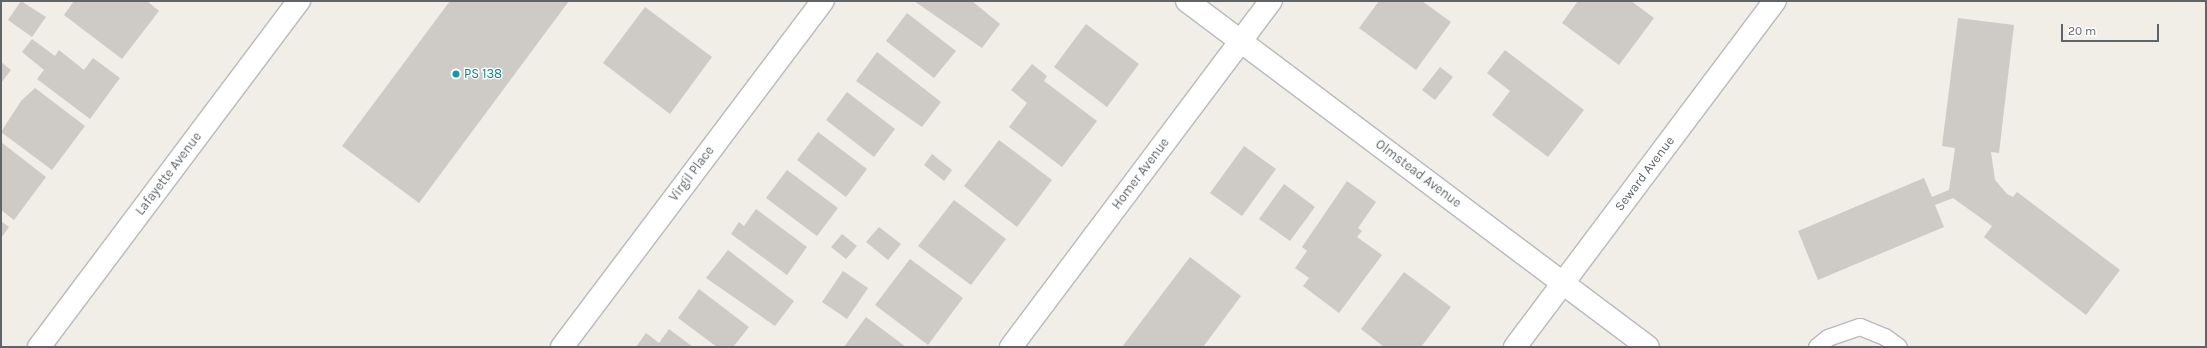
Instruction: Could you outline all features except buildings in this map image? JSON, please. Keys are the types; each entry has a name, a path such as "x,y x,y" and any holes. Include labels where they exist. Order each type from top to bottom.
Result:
{"street":[{"name":"Lafayette Avenue","path":"39,347 299,1"},
{"name":"Virgil Place","path":"562,347 823,1"},
{"name":"Olmstead Avenue","path":"1187,1 1648,347"},
{"name":"Homer Avenue","path":"1011,347 1271,1"},
{"name":"Seward Avenue","path":"1515,347 1775,1"}],"lane":[{"path":"1817,347 1828,338 1860,328 1885,336 1898,347"}],"place":[{"name":"PS 138","path":"456,74"}]}
